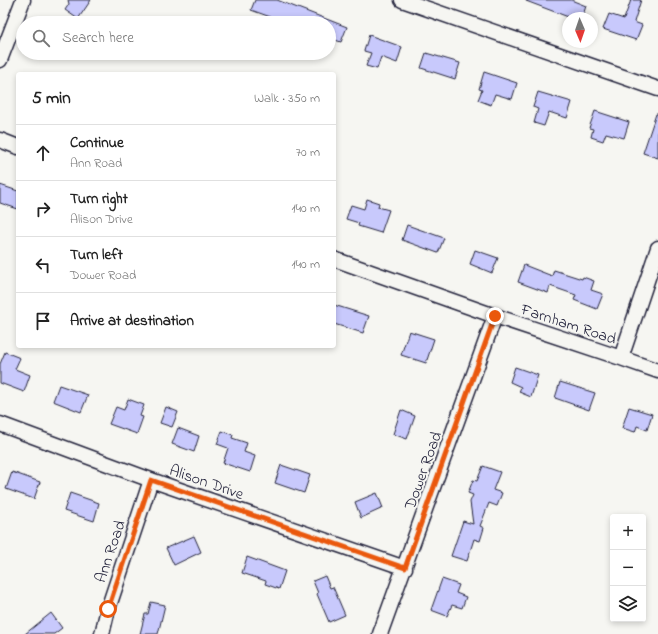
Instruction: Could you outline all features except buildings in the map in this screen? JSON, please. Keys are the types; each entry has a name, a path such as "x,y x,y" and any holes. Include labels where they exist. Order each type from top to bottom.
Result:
{"street":[{"path":"17,16 23,0"},
{"path":"402,0 658,89"},
{"path":"0,60 16,18"},
{"path":"0,140 16,146"},
{"path":"621,358 658,248"},
{"name":"Farnham Road","path":"336,260 495,316 658,371"},
{"name":"Dower Road","path":"380,634 495,316"},
{"name":"Alison Drive","path":"0,424 151,480 405,568"},
{"name":"Ann Road","path":"102,634 108,609 151,480"}],"route":[{"path":"108,609 151,480 405,568 495,316"}]}
